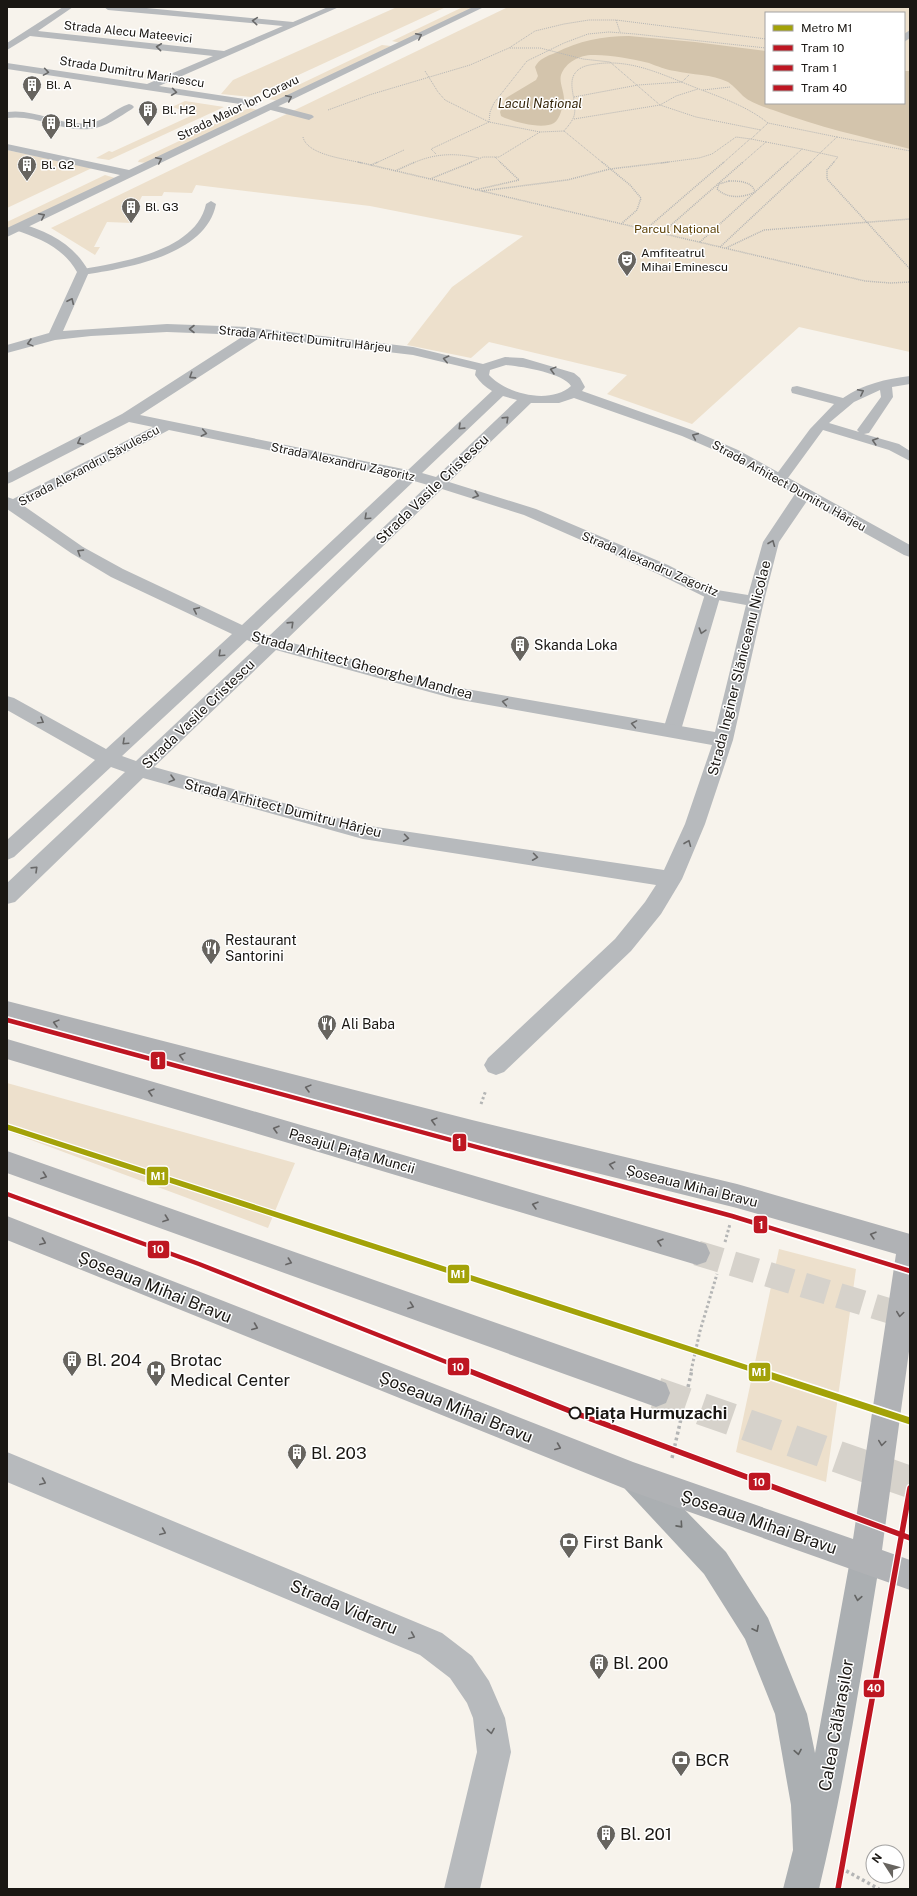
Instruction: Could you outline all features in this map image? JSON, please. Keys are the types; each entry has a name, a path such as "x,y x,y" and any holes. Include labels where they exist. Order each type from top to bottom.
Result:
{"main road":[{"name":"Șoseaua Mihai Bravu","path":"7,1010 472,1131 737,1196 910,1247"},
{"name":"Pasajul Piața Muncii","path":"7,1049 697,1253"},
{"path":"7,1162 656,1393"},
{"name":"Șoseaua Mihai Bravu","path":"7,1228 633,1477 910,1575"},
{"path":"910,1247 865,1560 910,1592"},
{"path":"633,1477 670,1514 715,1563 757,1629 791,1714 808,1805 811,1853"},
{"name":"Calea Călărașilor","path":"801,1889 811,1853 830,1760 865,1560"}],"street":[{"path":"7,47 69,7"},
{"path":"108,7 294,24"},
{"path":"146,88 335,7"},
{"name":"Strada Maior Ion Coravu","path":"312,76 458,7"},
{"name":"Strada Maior Ion Coravu","path":"7,233 480,7"},
{"name":"Strada Alecu Mateevici","path":"28,33 225,54"},
{"path":"383,42 399,46"},
{"name":"Strada Dumitru Marinescu","path":"7,66 146,88 257,101 270,108"},
{"name":"Strada Maior Ion Coravu","path":"239,110 257,101"},
{"path":"7,147 114,169 131,174"},
{"path":"99,176 128,162"},
{"path":"19,228 39,234 53,241 74,257 83,272 54,336"},
{"name":"Strada Arhitect Dumitru Hârjeu","path":"7,349 54,336 124,329 202,329 259,332 413,351 484,368 494,364 516,361 560,372 569,376 575,381 578,387 575,393 687,433 733,453 910,552"},
{"name":"Strada Alexandru Săvulescu","path":"7,479 128,418 259,332"},
{"path":"484,368 482,375 485,382 500,391 528,398 553,400 567,397 575,393"},
{"name":"Strada Vasile Cristescu","path":"7,852 244,633 500,391"},
{"name":"Strada Vasile Cristescu","path":"7,896 528,398"},
{"name":"Strada Alexandru Zagoritz","path":"128,418 412,475 530,512 662,569 714,594 755,601"},
{"name":"Strada Alexandru Săvulescu","path":"10,504 165,426"},
{"name":"Strada Inginer Slăniceanu Nicolae","path":"496,1065 623,945 653,908 671,879 695,824 723,740 755,601 771,542 804,493"},
{"name":"Strada Arhitect Gheorghe Mandrea","path":"10,504 76,550 117,574 244,633 272,643 455,693 723,740"},
{"name":"Strada Arhitect Dumitru Hârjeu","path":"7,702 107,758 139,770 363,832 671,879"},
{"name":"Strada Vidraru","path":"7,1467 431,1644 461,1667 478,1692 488,1718 494,1752 462,1889"}],"lane":[{"path":"7,115 23,114 79,127 97,125 129,107"},
{"path":"270,108 309,117"},
{"path":"83,272 128,264 167,250 186,240 200,228 209,216 211,204"},
{"path":"780,479 820,425 842,402 875,386 885,383 910,380"},
{"path":"864,430 888,397 885,383"},
{"path":"797,390 842,402"},
{"path":"820,425 894,447 910,457"},
{"path":"672,730 714,594"}],"path":[{"path":"765,40 616,20 589,20 555,25 535,31 509,48 477,62 369,94 309,117 303,135 304,141 308,146 315,150 370,165 662,234 865,281 890,283 910,282"},
{"path":"616,20 620,32"},
{"path":"489,122 490,112 494,103 519,74 525,64 549,50 588,34 620,32 765,48"},
{"path":"509,48 549,50 589,59 648,68 753,112 768,123 910,152"},
{"path":"610,62 660,105 696,117 761,130"},
{"path":"564,131 573,119 576,106 573,81 576,72 582,68 610,62"},
{"path":"425,71 430,76 440,94 446,100 489,122 540,132 564,131 630,185 641,198 641,205 638,210 621,224"},
{"path":"574,97 638,85 682,82 689,75"},
{"path":"703,90 730,87"},
{"path":"573,119 660,105 676,96 699,89"},
{"path":"436,154 431,149 489,122"},
{"path":"645,230 768,123"},
{"path":"430,179 480,158 494,156 499,157 540,132"},
{"path":"480,191 567,180 610,169 699,158 712,154 733,138 741,137 838,157 827,170 827,179 910,269"},
{"path":"720,247 837,137"},
{"path":"662,234 766,142"},
{"path":"700,242 802,149"},
{"path":"370,165 404,150"},
{"path":"395,171 423,157 436,154 452,153 480,158"},
{"path":"474,190 519,180 494,156"},
{"path":"719,184 735,181 747,183 754,187 755,192"},
{"path":"719,184 717,189 728,195 741,196 755,192"},
{"path":"725,248 764,230 910,219"},
{"path":"472,1131 496,1065"},
{"path":"725,1245 737,1196"},
{"path":"687,1390 700,1331 719,1267"},
{"path":"665,1489 684,1405"},
{"path":"870,1884 879,1889"}],"green space":[{"path":"397,7 446,7 251,97 221,94 233,80"},
{"path":"463,7 476,7 400,43 392,41"},
{"name":"Parcul Național","path":"508,7 910,7 910,352 799,327 692,424 607,394 627,375 489,342 471,358 407,345 452,287 523,236 370,206 196,185 192,193 164,192 162,196 142,196 133,214 137,215 133,223 107,222 94,247 100,247 95,255 51,228"},
{"path":"382,45 391,46 278,101 269,99"},
{"path":"185,101 224,107 109,160 96,158 195,114 172,107"},
{"path":"249,108 258,110 146,163 138,162 139,160"},
{"path":"7,150 92,168 7,208"},
{"path":"105,175 115,178 7,230 7,222"},
{"path":"7,1083 295,1163 268,1228 7,1131"},
{"path":"779,1249 856,1269 826,1482 736,1452"}],"water":[{"name":"Lacul Național","path":"629,36 695,42 765,51 765,104 905,104 905,71 910,71 910,149 824,127 762,106 743,96 728,82 722,79 662,68 649,63 608,56 590,55 580,57 571,62 563,70 561,75 561,84 564,96 563,105 560,116 554,123 543,126 535,125 512,121 501,116 500,112 506,98 536,80 538,76 535,67 544,58 573,45 609,37"}],"tunnel":[{"path":"697,1253 910,1317"},
{"path":"656,1393 910,1482"}],"metro line":[{"name":"M1","path":"7,1127 910,1421"}],"tram line":[{"name":"1","path":"7,1020 732,1216 910,1271"},
{"name":"10","path":"7,1194 199,1264 575,1413 910,1538"},
{"name":"40","path":"838,1889 910,1488"}],"place":[{"name":"Bl. A","path":"32,102"},
{"name":"Bl. H2","path":"148,127"},
{"name":"Bl. H1","path":"51,140"},
{"name":"Bl. G2","path":"27,182"},
{"name":"Bl. G3","path":"131,224"},
{"name":"Amfiteatrul Mihai Eminescu","path":"627,277"},
{"name":"Skanda Loka","path":"520,662"},
{"name":"Restaurant Santorini","path":"211,965"},
{"name":"Ali Baba","path":"327,1041"},
{"name":"Bl. 204","path":"72,1377"},
{"name":"Brotac Medical Center","path":"156,1387"},
{"name":"Piața Hurmuzachi","path":"575,1413"},
{"name":"Bl. 203","path":"297,1470"},
{"name":"First Bank","path":"569,1559"},
{"name":"Bl. 200","path":"599,1680"},
{"name":"BCR","path":"681,1777"},
{"name":"Bl. 201","path":"606,1851"}]}
